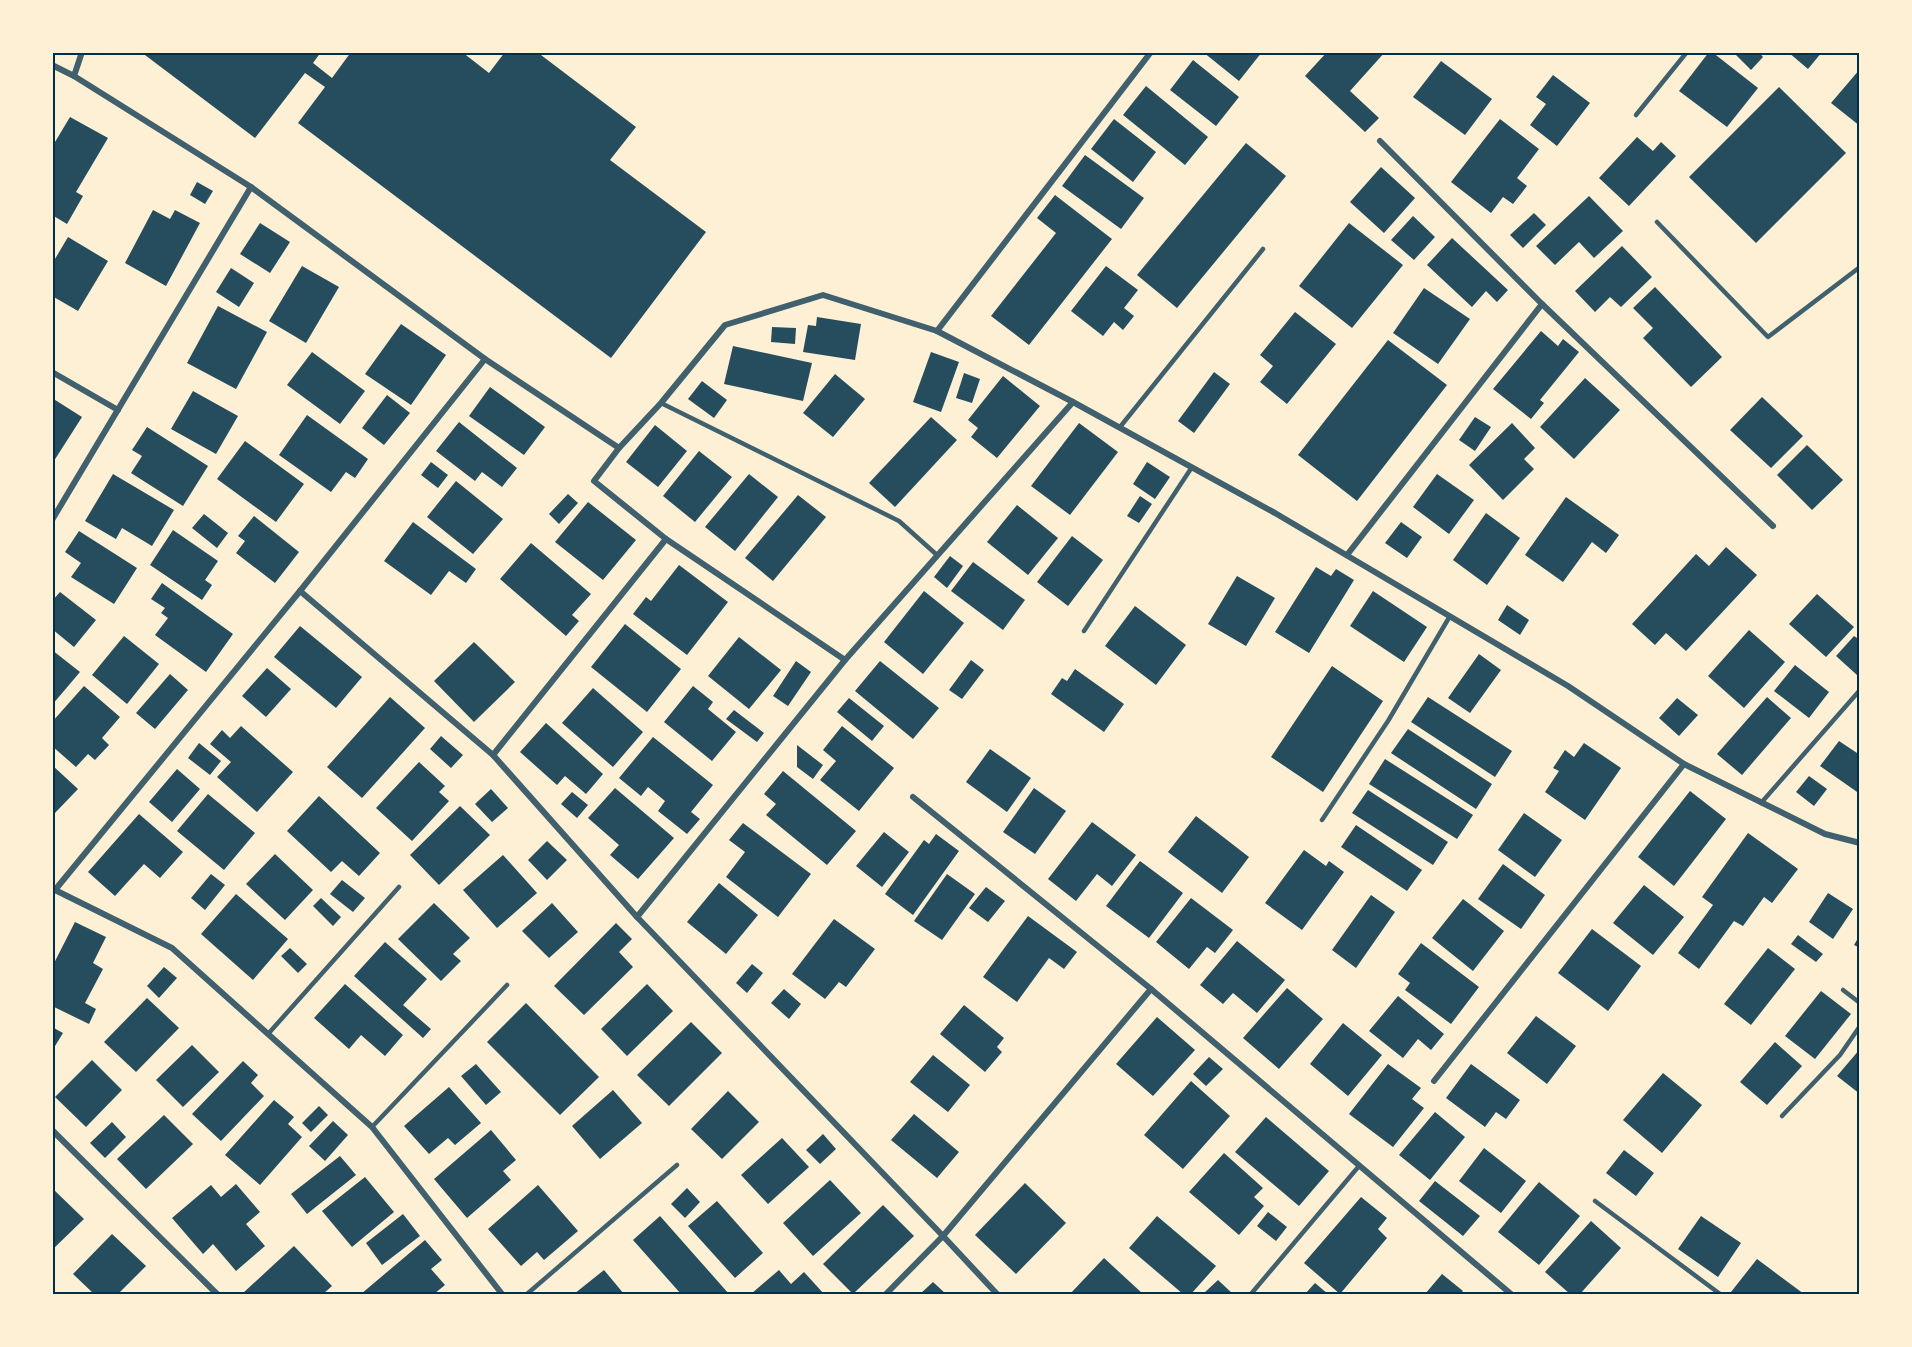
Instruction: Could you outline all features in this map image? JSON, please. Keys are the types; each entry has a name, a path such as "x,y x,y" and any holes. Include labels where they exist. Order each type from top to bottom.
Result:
{"street":[{"path":"74,76 82,52"},
{"path":"937,331 1146,54"},
{"path":"52,65 74,76 252,187 485,359 619,448"},
{"path":"1380,141 1542,304 1773,526"},
{"path":"52,520 252,187"},
{"path":"845,660 666,539 594,481 619,448 725,325 823,295 937,331 1073,402 1192,467 1450,616 1568,686 1684,764 1825,834 1860,843"},
{"path":"1347,555 1542,304"},
{"path":"485,359 300,591 53,889 172,948 372,1127 502,1294"},
{"path":"52,372 118,410"},
{"path":"637,917 845,660 1073,402"},
{"path":"494,755 666,539"},
{"path":"300,591 494,755 637,917 997,1294"},
{"path":"1434,1081 1684,764"},
{"path":"913,797 1151,989 1511,1294"},
{"path":"886,1294 943,1236 1151,989"},
{"path":"52,1130 217,1294"}],"lane":[{"path":"1636,116 1687,52"},
{"path":"1657,222 1768,337 1860,267"},
{"path":"1120,427 1263,249"},
{"path":"660,403 899,521 937,555"},
{"path":"1084,631 1192,467"},
{"path":"1322,820 1388,721 1450,616"},
{"path":"1761,803 1860,690"},
{"path":"268,1034 399,887"},
{"path":"372,1127 507,985"},
{"path":"1843,990 1860,1003"},
{"path":"1782,1116 1840,1055 1860,1026"},
{"path":"527,1294 677,1165"},
{"path":"1251,1294 1359,1166"},
{"path":"1595,1201 1720,1294"}],"building":[{"path":"141,52 321,52 313,63 332,78 351,52 462,52 489,73 505,52 537,52 636,127 610,160 706,232 611,358 298,123 325,87 305,73 255,138"},
{"path":"1203,52 1262,52 1239,81"},
{"path":"1327,52 1385,52 1350,91 1379,118 1365,132 1305,76"},
{"path":"1709,52 1758,88 1727,127 1679,91"},
{"path":"1733,52 1759,52 1763,57 1751,70"},
{"path":"1788,52 1822,52 1808,69"},
{"path":"1193,60 1239,97 1216,126 1170,90"},
{"path":"1441,61 1492,99 1465,135 1413,97"},
{"path":"1860,69 1860,126 1831,103"},
{"path":"1553,75 1590,103 1557,146 1530,125 1546,104 1536,97"},
{"path":"1146,86 1208,137 1185,165 1123,115"},
{"path":"1779,87 1846,153 1756,243 1689,177"},
{"path":"70,117 108,138 76,192 83,196 67,224 52,215 52,147"},
{"path":"1114,119 1156,152 1133,182 1091,149"},
{"path":"1500,119 1539,149 1517,178 1527,186 1513,204 1503,197 1491,213 1451,182"},
{"path":"1637,137 1653,151 1661,142 1676,156 1629,206 1599,178"},
{"path":"1246,143 1286,176 1177,308 1137,275"},
{"path":"1085,155 1144,198 1121,229 1062,186"},
{"path":"1381,167 1415,198 1384,233 1350,202"},
{"path":"197,182 213,191 205,204 190,195"},
{"path":"1055,195 1112,239 1029,345 991,316 1056,233 1037,218"},
{"path":"1589,196 1623,231 1594,258 1579,242 1555,265 1536,246"},
{"path":"153,210 170,219 175,210 200,223 166,286 125,263"},
{"path":"1534,213 1546,225 1523,248 1510,235"},
{"path":"1413,216 1435,237 1414,260 1391,240"},
{"path":"260,223 290,242 270,273 240,254"},
{"path":"1349,223 1403,265 1352,328 1299,286"},
{"path":"68,237 108,261 78,311 52,296 52,264"},
{"path":"1452,238 1508,290 1497,302 1486,291 1472,307 1427,265"},
{"path":"1622,246 1652,277 1621,307 1610,297 1595,312 1575,291"},
{"path":"302,266 339,287 306,343 269,321"},
{"path":"1106,266 1138,290 1124,308 1134,316 1123,330 1114,322 1103,336 1071,311"},
{"path":"231,268 254,283 239,307 216,292"},
{"path":"1655,287 1722,357 1691,387 1643,338 1653,328 1633,308"},
{"path":"1424,288 1470,319 1438,364 1393,333"},
{"path":"218,306 267,332 236,389 187,363"},
{"path":"1295,312 1336,344 1287,404 1260,382 1273,366 1260,355"},
{"path":"817,317 861,324 855,360 803,352 808,325 816,326"},
{"path":"401,324 446,355 411,405 365,374"},
{"path":"772,327 796,328 795,344 771,342"},
{"path":"1541,331 1558,346 1563,339 1579,352 1540,400 1544,403 1531,419 1493,389"},
{"path":"1388,340 1447,385 1357,501 1298,455"},
{"path":"733,346 812,363 803,401 724,384"},
{"path":"312,352 365,391 340,424 287,385"},
{"path":"931,352 959,362 941,412 913,402"},
{"path":"1214,372 1230,384 1194,433 1178,421"},
{"path":"964,373 980,379 972,403 956,398"},
{"path":"835,374 865,399 833,437 803,413"},
{"path":"1003,376 1040,406 997,458 971,437 978,428 968,420"},
{"path":"1585,378 1620,410 1574,459 1540,427"},
{"path":"702,381 727,400 714,418 688,399"},
{"path":"490,387 545,427 524,455 469,416"},
{"path":"193,391 238,416 216,454 171,429"},
{"path":"387,395 410,413 384,445 362,428"},
{"path":"1762,397 1803,436 1771,468 1730,430"},
{"path":"52,398 82,417 52,464"},
{"path":"307,415 368,459 355,478 346,472 331,492 279,455"},
{"path":"931,417 957,440 895,507 869,483"},
{"path":"1475,417 1491,427 1475,451 1459,440"},
{"path":"459,422 517,468 502,487 482,472 475,481 436,451"},
{"path":"1079,423 1118,452 1070,515 1031,486"},
{"path":"1512,423 1535,448 1524,459 1534,469 1503,500 1469,465"},
{"path":"655,425 687,451 658,487 626,462"},
{"path":"147,427 208,466 183,506 131,473 142,456 132,450"},
{"path":"245,441 304,484 276,522 217,479"},
{"path":"1807,445 1843,480 1812,510 1777,475"},
{"path":"699,451 732,477 695,522 663,496"},
{"path":"431,462 448,475 438,488 421,475"},
{"path":"1147,462 1170,477 1155,499 1133,484"},
{"path":"113,474 174,510 152,546 122,528 116,539 85,521"},
{"path":"749,474 778,497 735,551 705,527"},
{"path":"1437,474 1474,500 1449,534 1413,507"},
{"path":"456,481 503,519 473,554 427,517"},
{"path":"568,494 578,503 559,524 549,514"},
{"path":"798,495 826,517 773,581 745,558"},
{"path":"1140,496 1152,504 1139,523 1127,516"},
{"path":"1566,497 1619,535 1606,553 1592,542 1563,582 1525,555"},
{"path":"588,502 636,540 603,580 555,542"},
{"path":"1017,505 1058,538 1028,575 987,542"},
{"path":"1486,513 1520,538 1487,585 1453,560"},
{"path":"204,514 228,533 217,548 192,528"},
{"path":"254,516 299,552 275,583 236,553 245,541 238,536"},
{"path":"413,522 476,569 466,583 449,571 431,595 384,561"},
{"path":"1401,522 1422,537 1407,558 1385,543"},
{"path":"173,530 218,561 205,580 212,585 202,600 150,565"},
{"path":"79,531 137,568 114,604 71,577 81,563 65,552"},
{"path":"1072,536 1103,560 1068,606 1037,582"},
{"path":"531,543 591,594 572,615 579,621 566,636 500,579"},
{"path":"1726,547 1757,575 1686,651 1666,633 1655,645 1632,624 1696,554 1709,566"},
{"path":"950,556 963,566 947,588 934,577"},
{"path":"973,562 1025,600 1003,630 951,591"},
{"path":"679,565 728,602 687,655 633,614 646,597 651,601"},
{"path":"1316,567 1331,576 1336,569 1354,580 1309,653 1275,632"},
{"path":"1237,576 1275,598 1246,646 1208,624"},
{"path":"162,583 233,634 206,672 155,635 168,618 161,613 165,608 151,599"},
{"path":"924,591 964,623 923,674 884,642"},
{"path":"1373,591 1427,627 1404,662 1350,626"},
{"path":"60,592 96,620 74,647 52,629 52,601"},
{"path":"1817,594 1854,627 1826,657 1789,624"},
{"path":"1507,605 1529,620 1520,635 1498,620"},
{"path":"1135,606 1186,645 1156,685 1105,646"},
{"path":"625,624 681,669 647,712 591,667"},
{"path":"300,626 362,677 336,708 274,657"},
{"path":"1749,630 1785,662 1744,708 1708,676"},
{"path":"124,636 159,664 127,704 92,675"},
{"path":"1854,636 1860,640 1860,671 1857,675 1836,656"},
{"path":"739,637 781,670 749,709 708,676"},
{"path":"474,642 515,682 474,722 434,681"},
{"path":"52,650 80,672 52,705"},
{"path":"1479,654 1501,670 1470,713 1448,698"},
{"path":"971,660 984,670 962,699 949,690"},
{"path":"796,661 811,672 788,706 773,696"},
{"path":"880,661 939,708 913,739 855,691"},
{"path":"1795,665 1829,692 1809,718 1774,691"},
{"path":"1332,666 1383,701 1323,792 1271,757"},
{"path":"267,668 291,689 266,717 242,696"},
{"path":"1075,669 1124,704 1104,732 1051,694 1062,678 1067,681"},
{"path":"170,674 188,690 155,729 136,713"},
{"path":"84,686 120,717 102,738 109,745 95,760 88,754 76,767 52,746 52,722"},
{"path":"693,686 713,702 708,709 736,732 712,761 664,722"},
{"path":"593,688 643,732 613,767 562,723"},
{"path":"390,697 425,728 362,798 327,767"},
{"path":"1428,697 1512,751 1495,777 1411,722"},
{"path":"1767,697 1791,718 1742,775 1717,754"},
{"path":"849,698 884,726 872,741 837,712"},
{"path":"1677,698 1698,715 1679,736 1659,718"},
{"path":"734,710 764,733 757,742 726,719"},
{"path":"546,723 603,774 586,794 565,776 557,785 520,752"},
{"path":"241,726 293,772 257,812 217,777 231,762 210,744 222,730 230,738"},
{"path":"842,726 894,768 859,811 820,780 836,761 823,750"},
{"path":"1408,729 1492,784 1476,809 1391,753"},
{"path":"441,736 463,755 451,768 430,749"},
{"path":"653,737 713,785 691,812 700,819 687,834 658,811 665,801 648,787 641,796 619,778"},
{"path":"1839,741 1860,755 1860,794 1820,766"},
{"path":"199,743 221,761 210,775 188,758"},
{"path":"1584,743 1621,768 1585,820 1545,792 1559,771 1553,768 1565,750 1574,757"},
{"path":"797,745 823,765 813,779 797,767"},
{"path":"990,749 1031,778 1007,812 966,782"},
{"path":"1385,759 1473,815 1457,839 1369,784"},
{"path":"419,762 445,786 439,792 449,801 412,841 376,808"},
{"path":"52,765 78,789 54,814 52,813"},
{"path":"177,769 200,789 172,822 149,802"},
{"path":"783,771 856,831 827,865 766,815 776,804 764,794"},
{"path":"1809,776 1827,789 1814,806 1796,792"},
{"path":"615,788 674,838 638,879 610,855 619,845 588,818"},
{"path":"1034,788 1066,811 1035,854 1003,832"},
{"path":"491,789 508,808 492,822 475,804"},
{"path":"1368,790 1448,842 1433,865 1352,813"},
{"path":"1690,791 1726,819 1674,886 1638,857"},
{"path":"572,792 588,805 577,818 561,804"},
{"path":"208,794 255,833 224,870 177,831"},
{"path":"319,796 380,853 359,876 342,861 331,872 287,831"},
{"path":"460,806 490,835 439,885 410,855"},
{"path":"1524,813 1562,840 1535,877 1498,850"},
{"path":"139,814 183,852 160,878 144,864 115,896 88,872"},
{"path":"1196,816 1249,857 1222,893 1168,852"},
{"path":"1092,822 1136,855 1112,886 1097,874 1076,901 1048,879"},
{"path":"743,823 811,874 778,917 726,877 745,852 729,840"},
{"path":"1356,825 1422,870 1407,891 1341,847"},
{"path":"884,832 909,852 882,887 856,866"},
{"path":"1748,833 1798,869 1772,903 1764,897 1743,926 1734,921 1699,969 1678,953 1713,905 1702,897"},
{"path":"936,834 959,851 913,915 885,894 924,840 929,844"},
{"path":"547,841 567,860 547,880 528,860"},
{"path":"1304,850 1326,866 1329,861 1344,872 1302,930 1265,903"},
{"path":"275,854 313,890 285,920 246,884"},
{"path":"503,855 537,893 497,928 463,890"},
{"path":"1140,861 1183,893 1149,938 1106,906"},
{"path":"1503,864 1545,895 1521,929 1478,899"},
{"path":"211,874 225,885 205,910 191,898"},
{"path":"947,874 975,894 942,940 914,921"},
{"path":"342,880 365,898 353,912 330,894"},
{"path":"719,883 758,915 726,954 687,922"},
{"path":"1644,885 1684,917 1653,955 1613,923"},
{"path":"986,887 1005,901 988,922 969,908"},
{"path":"1828,893 1853,909 1833,939 1809,922"},
{"path":"236,894 288,939 253,980 201,934"},
{"path":"1371,895 1395,912 1356,968 1332,950"},
{"path":"321,898 341,917 333,926 313,906"},
{"path":"1191,898 1233,930 1215,953 1207,947 1189,969 1156,942"},
{"path":"1463,899 1504,931 1473,971 1432,938"},
{"path":"434,903 470,938 453,954 461,961 441,981 398,939"},
{"path":"552,903 578,932 549,958 522,931"},
{"path":"1028,916 1077,952 1064,969 1049,958 1017,1002 983,977"},
{"path":"834,919 875,949 846,987 839,982 825,999 792,974"},
{"path":"75,922 106,937 93,963 103,969 85,1003 96,1009 89,1024 52,1006 52,967"},
{"path":"616,923 632,939 619,952 633,967 584,1015 554,986"},
{"path":"1592,929 1641,966 1608,1011 1558,973"},
{"path":"1798,935 1823,954 1816,962 1791,944"},
{"path":"1860,935 1860,948 1854,945"},
{"path":"1237,941 1285,980 1257,1013 1233,993 1223,1004 1200,985"},
{"path":"385,942 427,979 403,1005 431,1029 423,1038 354,976"},
{"path":"1421,943 1479,987 1451,1024 1405,990 1410,983 1398,974"},
{"path":"290,948 307,964 298,973 281,956"},
{"path":"1768,948 1795,969 1751,1025 1724,1004"},
{"path":"752,964 763,973 747,993 736,983"},
{"path":"164,967 177,978 159,998 147,986"},
{"path":"345,984 403,1035 385,1056 361,1035 349,1049 314,1018"},
{"path":"647,984 673,1011 627,1056 601,1029"},
{"path":"1287,988 1323,1019 1279,1069 1243,1038"},
{"path":"784,989 801,1004 789,1019 771,1003"},
{"path":"1821,991 1851,1014 1815,1059 1785,1036"},
{"path":"1398,996 1444,1034 1431,1050 1418,1039 1403,1058 1369,1031"},
{"path":"147,998 179,1028 136,1072 104,1042"},
{"path":"526,1003 599,1077 560,1115 487,1042"},
{"path":"964,1005 1004,1038 997,1047 1002,1052 985,1072 940,1034"},
{"path":"1536,1016 1576,1046 1547,1084 1507,1053"},
{"path":"1157,1017 1195,1050 1153,1096 1116,1064"},
{"path":"691,1022 722,1053 669,1106 637,1075"},
{"path":"1343,1023 1382,1055 1348,1096 1310,1064"},
{"path":"52,1027 63,1033 52,1051"},
{"path":"1775,1042 1802,1066 1767,1105 1740,1082"},
{"path":"192,1045 219,1072 183,1107 156,1080"},
{"path":"1860,1049 1860,1094 1837,1076"},
{"path":"933,1055 970,1085 948,1112 910,1082"},
{"path":"1209,1057 1223,1069 1206,1086 1193,1074"},
{"path":"92,1060 122,1090 86,1127 55,1097"},
{"path":"243,1061 258,1075 251,1083 264,1096 221,1141 192,1114"},
{"path":"476,1064 501,1092 486,1105 461,1076"},
{"path":"1388,1064 1421,1088 1412,1099 1424,1108 1393,1147 1349,1114"},
{"path":"1471,1064 1520,1100 1506,1119 1496,1112 1485,1127 1446,1098"},
{"path":"1663,1073 1702,1105 1662,1153 1623,1120"},
{"path":"1191,1081 1230,1116 1183,1169 1144,1135"},
{"path":"449,1087 481,1123 455,1145 448,1138 429,1154 404,1126"},
{"path":"613,1090 642,1123 600,1159 572,1126"},
{"path":"728,1091 759,1122 722,1159 691,1129"},
{"path":"274,1100 294,1117 288,1124 302,1137 260,1185 225,1155"},
{"path":"319,1106 328,1115 311,1132 302,1123"},
{"path":"1435,1112 1465,1137 1430,1180 1399,1155"},
{"path":"914,1114 959,1152 937,1178 891,1140"},
{"path":"164,1115 193,1144 146,1189 117,1159"},
{"path":"1266,1117 1329,1171 1299,1206 1235,1152"},
{"path":"333,1121 348,1135 325,1161 309,1146"},
{"path":"112,1122 126,1137 105,1158 90,1143"},
{"path":"491,1130 516,1160 503,1171 511,1180 467,1218 434,1179"},
{"path":"823,1134 836,1149 820,1164 806,1150"},
{"path":"782,1138 809,1167 768,1204 741,1175"},
{"path":"1484,1148 1526,1181 1501,1213 1459,1181"},
{"path":"1624,1150 1654,1173 1636,1196 1606,1173"},
{"path":"1224,1153 1263,1188 1254,1197 1264,1206 1239,1235 1189,1192"},
{"path":"340,1156 356,1175 307,1214 291,1194"},
{"path":"365,1177 394,1212 352,1247 322,1211"},
{"path":"830,1180 861,1213 813,1256 783,1223"},
{"path":"1435,1181 1480,1216 1463,1236 1419,1201"},
{"path":"1539,1182 1580,1216 1539,1265 1498,1232"},
{"path":"1025,1183 1066,1223 1016,1274 975,1235"},
{"path":"236,1184 260,1212 246,1224 265,1246 236,1271 213,1244 203,1254 172,1218 211,1185 221,1197"},
{"path":"538,1185 578,1231 544,1260 537,1252 521,1266 488,1229"},
{"path":"52,1188 84,1219 52,1250"},
{"path":"687,1188 700,1202 685,1218 671,1204"},
{"path":"1361,1197 1387,1218 1378,1229 1387,1238 1340,1294 1304,1263"},
{"path":"717,1201 763,1253 735,1278 688,1226"},
{"path":"883,1205 914,1236 853,1294 823,1264"},
{"path":"1268,1212 1287,1227 1276,1241 1257,1226"},
{"path":"403,1214 420,1236 382,1265 366,1243"},
{"path":"660,1216 729,1294 692,1294 690,1292 681,1294 633,1240"},
{"path":"1157,1216 1216,1266 1191,1294 1183,1294 1129,1248"},
{"path":"1701,1216 1741,1243 1718,1277 1678,1249"},
{"path":"1591,1221 1621,1248 1580,1294 1570,1294 1545,1272"},
{"path":"112,1234 146,1266 118,1294 94,1294 73,1274"},
{"path":"425,1240 442,1260 431,1269 445,1285 434,1294 361,1294"},
{"path":"294,1246 332,1286 323,1294 242,1294"},
{"path":"1104,1258 1143,1294 1070,1294"},
{"path":"1757,1259 1804,1294 1734,1294 1731,1292"},
{"path":"604,1270 624,1294 574,1294"},
{"path":"779,1270 791,1284 804,1272 824,1294 751,1294"},
{"path":"1442,1274 1463,1291 1460,1294 1425,1294"},
{"path":"1218,1280 1233,1294 1203,1294"},
{"path":"933,1282 946,1294 920,1294"},
{"path":"1315,1283 1328,1294 1305,1294"}]}
